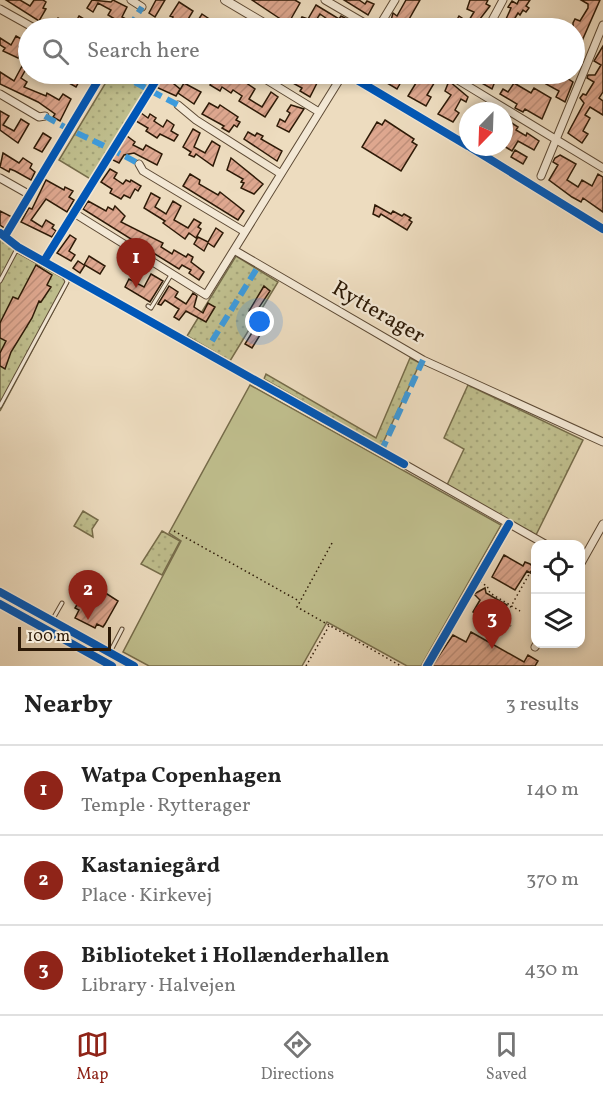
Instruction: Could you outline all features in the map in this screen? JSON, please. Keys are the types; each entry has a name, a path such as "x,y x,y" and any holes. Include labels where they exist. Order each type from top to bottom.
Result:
{"main road":[{"path":"0,597 122,666"}],"street":[{"path":"130,0 142,7"},
{"path":"225,0 255,18"},
{"path":"325,0 356,18"},
{"path":"384,18 395,0"},
{"path":"493,18 502,0"},
{"path":"0,9 18,19"},
{"path":"585,70 603,25"},
{"path":"273,84 319,112"},
{"path":"74,213 206,295 338,84"},
{"path":"362,84 459,140"},
{"path":"466,84 603,168"},
{"path":"541,176 579,84"},
{"path":"0,94 39,117 45,116"},
{"path":"178,105 196,120 281,174"},
{"path":"485,156 603,229"},
{"path":"139,164 143,171 245,232"},
{"path":"0,178 30,195"},
{"name":"Rytterager","path":"234,250 393,344 507,400 603,442"},
{"path":"404,464 538,540"},
{"path":"585,556 603,524"}],"lane":[{"path":"0,281 17,248 66,277 67,282 0,406"},
{"path":"148,306 151,308 172,273"},
{"path":"50,625 62,603"},
{"path":"107,658 122,629"}],"path":[{"path":"174,531 300,602"},
{"path":"332,543 297,607 401,666"},
{"path":"471,590 482,571"},
{"path":"497,631 531,571"},
{"path":"476,580 487,586 490,593 520,611"},
{"path":"506,636 478,621 487,615 493,615 512,626"},
{"path":"306,666 329,626"}],"shaded area":[{"path":"105,84 152,84 92,180 59,160"},
{"path":"0,238 71,278 0,411"},
{"path":"236,256 278,282 230,361 187,336"},
{"path":"410,358 420,363 381,447 264,379 266,374 376,438"},
{"path":"250,385 501,525 421,666 407,666 327,622 302,666 149,666 123,652 181,541 169,533"},
{"path":"468,385 583,440 535,537 447,485 464,449 444,438"},
{"path":"83,511 98,520 92,529 93,537 74,526"},
{"path":"162,531 180,541 162,575 141,564"}],"building":[{"path":"6,0 20,0 30,6 34,0 43,0 46,2 43,8 46,9 41,18 34,18"},
{"path":"92,0 111,2 113,0 127,7 122,17 124,18 113,18 108,15 111,10 98,3 93,12 87,8"},
{"path":"156,0 165,0 155,17 149,13"},
{"path":"252,0 295,0 300,3 291,18 279,18"},
{"path":"344,0 359,0 365,4 367,1 374,4 368,15"},
{"path":"406,0 420,0 410,18 392,18 393,13 397,16"},
{"path":"470,0 488,0 486,4 490,6 481,18 470,18 474,12 467,9"},
{"path":"519,0 530,0 526,6 529,8 526,12 523,10 515,18 506,18 511,8 508,7 512,1 517,4"},
{"path":"581,0 600,0 585,34 585,18 582,18 588,4"},
{"path":"179,2 193,11 189,18 170,16"},
{"path":"316,5 337,18 326,18 320,14 317,18 309,18"},
{"path":"16,36 18,37 18,58 3,51 5,48 0,45 0,38 11,45"},
{"path":"603,46 603,92 599,98 603,101 603,115 590,107 585,115 590,118 583,131 588,134 582,143 568,133 584,103 580,98 583,94 586,95 594,82 587,78 588,75 595,75 601,65 594,61"},
{"path":"0,72 14,81 18,74 18,84 26,84 24,87 46,96 47,93 59,100 63,94 71,99 60,121 53,117 55,114 38,102 0,84"},
{"path":"158,84 174,84 180,89 176,96 156,87"},
{"path":"183,84 201,92 194,104 178,93"},
{"path":"248,84 255,89 249,99 262,107 271,92 278,97 265,117 239,101 242,96 233,90 231,93 222,87 220,91 210,85"},
{"path":"295,84 316,84 310,97 300,91 302,88"},
{"path":"389,84 400,84 397,89"},
{"path":"415,84 434,84 427,95 431,97 426,106 408,96"},
{"path":"448,84 453,84 468,97 466,102 461,99 459,102 455,110 459,113 453,122 438,114 451,95 445,91"},
{"path":"483,84 494,84 492,89"},
{"path":"516,84 531,93 534,88 551,98 542,119 525,109 523,112 515,108 517,104 500,94 503,89 508,92"},
{"path":"546,84 572,84 565,102 556,97 559,91"},
{"path":"209,103 218,108 220,105 238,117 236,120 240,122 237,127 234,125 229,132 222,128 224,126 202,114"},
{"path":"291,105 304,109 289,132 277,126 280,119 285,122"},
{"path":"0,111 9,116 3,125 14,131 21,119 29,124 18,143 0,130"},
{"path":"141,113 148,118 150,114 156,118 154,121 163,127 167,120 174,125 171,131 178,135 174,141 160,134 157,138 146,131 148,128 136,121"},
{"path":"385,120 414,139 412,142 417,145 401,171 362,147 377,122 382,125"},
{"path":"513,124 518,127 516,130 526,136 527,133 539,141 534,150 518,141 513,149"},
{"path":"193,129 200,133 194,147 205,153 212,141 220,146 213,166 196,154 194,157 189,155 191,152 183,147"},
{"path":"248,132 255,136 257,133 263,136 261,139 282,151 277,161 244,139"},
{"path":"43,133 51,138 42,152 34,148"},
{"path":"127,136 135,142 133,145 143,150 146,145 162,154 157,165 134,153 124,155 119,163 111,159"},
{"path":"515,150 527,157 523,164 511,157"},
{"path":"3,153 19,163 23,158 32,164 30,168 35,172 31,180 15,171 10,169 9,172 0,167"},
{"path":"560,155 576,164 567,180 578,187 582,180 592,186 598,174 603,177 603,212 583,198 581,202 572,197 549,180 558,165 553,162"},
{"path":"231,158 263,184 254,194 241,188 244,183 241,182 243,179 227,170"},
{"path":"110,169 117,173 114,178 123,184 126,180 130,182 131,180 141,186 138,191 135,189 130,198 124,195 121,199 110,193 112,189 101,182"},
{"path":"190,174 200,180 199,184 218,195 220,192 244,211 238,220 183,186"},
{"path":"46,180 64,190 65,187 73,191 69,197 74,200 67,212 46,199 31,220 42,227 46,220 54,225 52,228 56,231 52,237 21,222 29,208 32,209"},
{"path":"151,193 160,198 155,207 166,214 173,201 181,206 174,220 188,228 194,219 201,223 198,227 201,229 196,238 189,233 185,239 163,223 165,221 144,208"},
{"path":"88,201 106,211 108,207 113,210 115,206 125,216 121,222 163,243 161,247 172,254 174,250 186,257 188,254 193,257 191,262 204,272 199,280 189,273 191,270 182,265 179,269 83,209"},
{"path":"375,205 391,214 393,211 402,216 404,214 411,218 409,220 412,222 407,230 381,214 379,217 373,214"},
{"path":"0,211 12,217 6,229 0,225"},
{"path":"216,228 223,233 214,247 208,243 204,251 194,244 198,237 208,242"},
{"path":"70,235 76,239 69,251 75,255 71,261 57,253"},
{"path":"89,256 105,266 100,274 85,265 80,273 73,268 78,261 84,265"},
{"path":"36,265 52,275 47,285 51,287 41,302 39,301 32,318 11,352 5,369 0,366 0,353 6,341 0,338 0,323 13,297 18,299"},
{"path":"151,274 163,281 150,302 125,287 129,279 144,287"},
{"path":"169,286 178,292 175,297 186,304 193,293 197,296 194,307 203,313 208,303 215,307 206,322 186,311 179,320 174,317 179,309 165,300 161,305 158,304"},
{"path":"264,286 270,291 254,315 249,311"},
{"path":"253,331 260,335 252,348 245,344"},
{"path":"504,555 523,566 525,562 531,565 531,573 527,571 515,590 492,577"},
{"path":"90,583 118,601 103,627 97,624 95,628 75,618 79,610 75,608"},
{"path":"485,588 486,593 507,605 502,614 487,608 482,616 473,612 480,600 474,594"},
{"path":"471,632 524,662 528,655 538,661 535,666 432,666 453,635 466,642"}],"marked path":[{"path":"135,18 142,7"},
{"path":"138,84 178,105"},
{"path":"45,116 139,164"},
{"path":"212,341 259,265"},
{"path":"381,452 423,360"}],"cycle path":[{"path":"5,236 96,84"},
{"path":"44,261 154,84"},
{"path":"364,84 459,141"},
{"path":"485,156 603,229"},
{"path":"0,233 18,247 404,464"},
{"path":"427,666 509,524"},
{"path":"0,592 134,666"},
{"path":"0,604 112,666"}],"place":[{"name":"Watpa Copenhagen","path":"136,288"},
{"name":"Kastaniegård","path":"88,620"},
{"name":"Biblioteket i Hollænderhallen","path":"492,649"}]}
